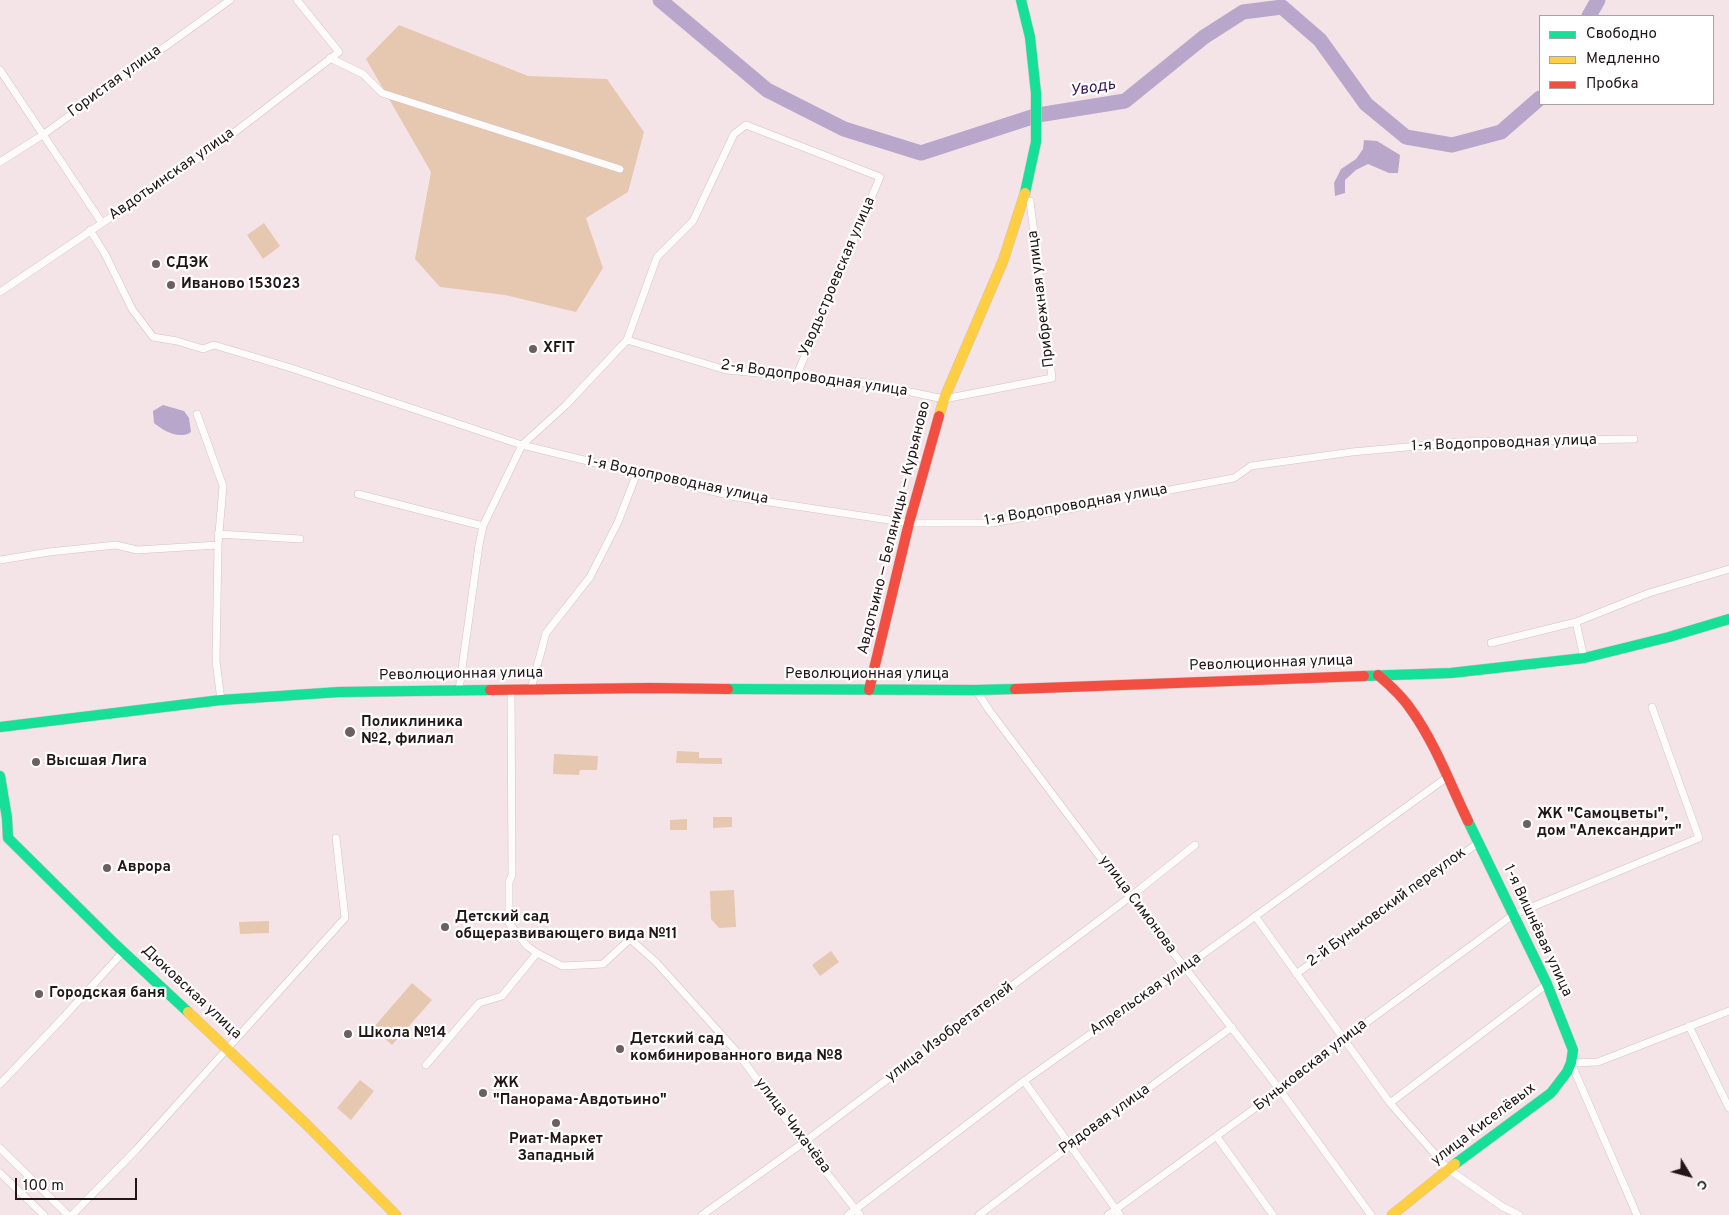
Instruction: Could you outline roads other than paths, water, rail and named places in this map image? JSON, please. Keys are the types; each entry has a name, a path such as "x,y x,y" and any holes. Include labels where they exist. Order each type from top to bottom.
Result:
{"main road":[{"name":"Авдотьино — Беляницы — Курьяново","path":"869,690 909,523 944,398 1002,261 1016,223 1030,173 1036,142 1036,93 1030,36 1020,0"},
{"name":"Революционная улица","path":"0,727 138,708 339,692 650,688 976,690 1450,673 1584,658 1669,637 1729,619"},
{"name":"1-я Вишнёвая улица","path":"1378,675 1396,691 1413,712 1432,746 1547,984 1573,1050 1571,1062"},
{"name":"Дюковская улица","path":"0,776 7,818 8,838 124,951 344,1159 396,1215"},
{"name":"улица Киселёвых","path":"1392,1215 1448,1170 1552,1093 1567,1072 1571,1062"}],"street":[{"name":"Гористая улица","path":"0,162 44,134 230,0"},
{"name":"Авдотьинская улица","path":"0,292 218,145 339,52 297,0"},
{"path":"330,58 364,74 382,93 620,169"},
{"path":"0,70 102,223"},
{"name":"Уводьстроевская улица","path":"627,340 657,257 693,221 734,134 746,125 880,177 796,377"},
{"name":"Прибрежная улица","path":"944,398 1052,378 1030,200"},
{"name":"1-я Водопроводная улица","path":"90,230 105,254 132,309 153,336 203,349 214,345 291,368 522,445 736,497 909,523 993,523 1234,478 1251,466 1352,452 1461,442 1634,439"},
{"path":"459,690 483,526 522,445 566,405 627,340"},
{"name":"2-я Водопроводная улица","path":"627,340 726,370 866,384 944,398"},
{"path":"197,414 224,486 218,534 216,661 221,700"},
{"path":"531,689 546,633 590,577 618,522 637,473"},
{"path":"358,494 483,526"},
{"path":"218,534 300,539"},
{"path":"0,560 49,552 116,545 136,550 218,545"},
{"path":"1491,643 1576,622 1649,593 1729,569"},
{"path":"1576,622 1584,658"},
{"path":"426,1065 479,1003 502,996 537,954 527,946 509,923 509,882 512,875 511,689"},
{"name":"улица Симонова","path":"976,690 994,717 1130,897 1280,1090 1371,1215"},
{"name":"Буньковская улица","path":"1108,1215 1118,1212 1280,1090 1344,1039 1513,916 1699,838 1652,707"},
{"name":"Апрельская улица","path":"848,1215 858,1212 1024,1081 1184,968 1446,778"},
{"path":"72,1215 136,1150 345,918 336,838"},
{"name":"2-й Буньковский переулок","path":"1296,974 1478,843"},
{"name":"улица Изобретателей","path":"702,1215 803,1143 1130,897 1195,845"},
{"path":"1255,916 1390,1103 1448,1170 1503,1207 1519,1215"},
{"name":"улица Чихачёва","path":"537,954 562,966 603,964 630,939 656,962 726,1037 803,1143 858,1212"},
{"path":"0,1084 124,951"},
{"path":"1390,1103 1547,984"},
{"path":"1571,1062 1598,1062 1729,1012"},
{"path":"1689,1026 1729,1108"},
{"name":"Рядовая улица","path":"979,1215 1070,1145 1232,1027"},
{"name":"1-я Вишнёвая улица","path":"1571,1062 1637,1215"},
{"path":"1024,1081 1118,1212"},
{"path":"1217,1137 1273,1215"},
{"path":"0,1148 68,1215"},
{"path":"0,1173 44,1215"}],"waterway":[{"name":"Уводь","path":"660,0 767,90 844,129 921,153 1038,115 1125,101 1204,37 1243,12 1282,7 1320,40 1366,104 1406,137 1452,145 1501,132 1539,99"},
{"name":"Уводь","path":"1590,15 1598,0"}],"place":[{"name":"СДЭК","path":"156,264"},
{"name":"Иваново 153023","path":"171,285"},
{"name":"XFIT","path":"533,349"},
{"name":"Поликлиника №2, филиал","path":"350,732"},
{"name":"Высшая Лига","path":"36,762"},
{"name":"ЖК \"Самоцветы\", дом \"Александрит\"","path":"1527,824"},
{"name":"Аврора","path":"107,868"},
{"name":"Детский сад общеразвивающего вида №11","path":"445,927"},
{"name":"Городская баня","path":"39,994"},
{"name":"Школа №14","path":"348,1034"},
{"name":"Детский сад комбинированного вида №8","path":"620,1049"},
{"name":"ЖК \"Панорама-Авдотьино\"","path":"483,1093"},
{"name":"Риат-Маркет Западный","path":"556,1123"}]}
